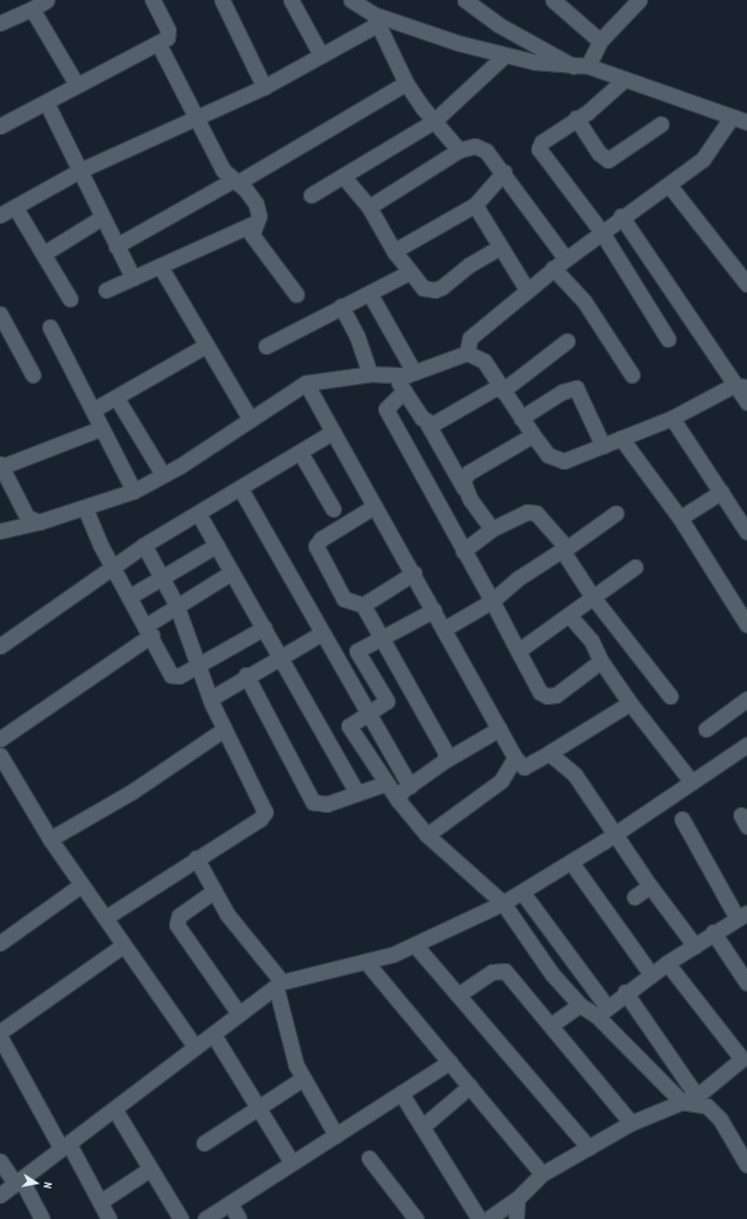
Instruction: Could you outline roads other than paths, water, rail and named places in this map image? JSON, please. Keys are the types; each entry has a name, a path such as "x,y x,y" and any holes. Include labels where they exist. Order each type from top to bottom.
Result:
{"street":[{"path":"0,23 32,9 48,0"},
{"path":"222,0 264,88"},
{"path":"292,0 321,55"},
{"path":"351,0 375,19 504,55 580,66 625,79 731,118 747,122"},
{"path":"465,0 499,25 580,66"},
{"path":"553,0 600,41"},
{"path":"580,66 600,41 639,0"},
{"path":"1,123 47,104 77,85 158,43 169,34 158,1"},
{"path":"32,9 77,85"},
{"path":"0,215 82,170 264,88 321,55 375,19"},
{"path":"375,19 406,83 434,121 460,150"},
{"path":"158,43 195,120 235,181 256,204 258,216 252,235 296,294"},
{"path":"311,195 434,121 504,55"},
{"path":"625,79 576,118 547,137 539,149 601,231 668,339"},
{"path":"116,246 235,181 406,83"},
{"path":"47,104 82,170 116,246 133,278"},
{"path":"576,118 599,153 608,160 661,124"},
{"path":"468,353 470,338 553,268 621,216 668,185 703,159 731,118"},
{"path":"369,207 460,150 480,147 504,172 566,259"},
{"path":"394,251 475,205 504,172"},
{"path":"343,176 369,207 394,251 423,288 435,290 499,248"},
{"path":"668,185 747,284"},
{"path":"475,205 499,248 527,290"},
{"path":"15,207 70,299"},
{"path":"621,216 740,386 747,402"},
{"path":"43,254 103,217"},
{"path":"106,290 255,223"},
{"path":"160,266 250,419"},
{"path":"553,268 584,301 632,375"},
{"path":"266,346 341,306 370,294 410,272"},
{"path":"370,294 414,372"},
{"path":"341,306 357,336 370,374"},
{"path":"0,314 33,375"},
{"path":"50,327 134,491"},
{"path":"427,423 433,424 501,388 567,342"},
{"path":"93,410 207,345"},
{"path":"0,530 39,522 134,491 163,475 306,384 370,374 394,376 414,372 468,353 476,354 484,362 533,435 556,461 564,461 672,418 740,386"},
{"path":"394,376 427,423 464,488 492,529"},
{"path":"306,384 414,573 514,758 524,767 630,703"},
{"path":"521,418 562,392 576,388 603,446"},
{"path":"404,391 386,409 463,551 492,601 540,692 547,696 556,695 600,661"},
{"path":"116,397 163,475"},
{"path":"672,418 747,532"},
{"path":"39,522 27,517 1,466 102,428"},
{"path":"0,646 144,545 334,432"},
{"path":"464,488 463,481 468,473 533,435"},
{"path":"621,438 680,518 747,625"},
{"path":"300,452 333,509"},
{"path":"240,488 410,786"},
{"path":"680,518 721,492"},
{"path":"376,506 321,539 316,546 344,599 363,605 383,637 446,753 444,761"},
{"path":"85,508 112,566 129,598 149,630 171,675 180,676 264,628"},
{"path":"463,551 492,529 527,512 536,513 565,549 592,596 670,696"},
{"path":"198,513 357,793"},
{"path":"444,629 492,601 517,579 565,549 616,513"},
{"path":"105,918 196,858 260,819 265,812 223,730 197,667 176,604 144,545"},
{"path":"129,598 163,579 216,545"},
{"path":"518,651 569,615 592,596 636,567"},
{"path":"0,739 149,630 176,604 232,572"},
{"path":"363,605 414,573"},
{"path":"434,610 357,651 387,701 349,726 384,784 427,835 503,903 547,968 580,1005 602,1012"},
{"path":"569,615 590,640 600,661 630,703 691,781"},
{"path":"210,699 246,675 322,633"},
{"path":"246,675 313,802 327,804 384,784"},
{"path":"706,729 747,699"},
{"path":"398,800 410,786 444,761 499,729"},
{"path":"50,839 134,791 223,730"},
{"path":"0,1195 115,1110 195,1047 279,984 367,963 415,945 503,903 617,833 691,781 747,745"},
{"path":"549,753 575,775 617,833 650,886 695,946"},
{"path":"0,755 5,774 195,1047"},
{"path":"427,835 501,781 514,758"},
{"path":"602,1012 625,992 667,962 695,946 713,932 742,915 682,819"},
{"path":"196,858 214,891 247,942 279,984 282,1022 302,1079 336,1135"},
{"path":"571,862 651,974"},
{"path":"0,943 81,885"},
{"path":"634,897 650,886"},
{"path":"214,891 179,916 177,925 239,1014"},
{"path":"522,892 602,1012 682,1102 707,1106"},
{"path":"713,932 747,983"},
{"path":"0,1032 124,945"},
{"path":"415,945 589,1148"},
{"path":"488,1219 517,1199 542,1174 631,1123 700,1093 745,1058 667,962"},
{"path":"367,963 542,1174"},
{"path":"458,995 492,972 505,971 631,1123"},
{"path":"625,992 700,1093 707,1106 720,1120 747,1164"},
{"path":"551,1025 580,1005"},
{"path":"213,1034 292,1163"},
{"path":"0,1037 109,1219"},
{"path":"205,1219 450,1062"},
{"path":"204,1143 302,1079"},
{"path":"422,1127 470,1086"},
{"path":"401,1093 479,1219"},
{"path":"115,1110 181,1219"},
{"path":"369,1158 416,1219"},
{"path":"0,1161 18,1181 42,1219"},
{"path":"100,1202 150,1169"},
{"path":"516,1219 517,1199"},
{"path":"230,1203 239,1219"}]}
